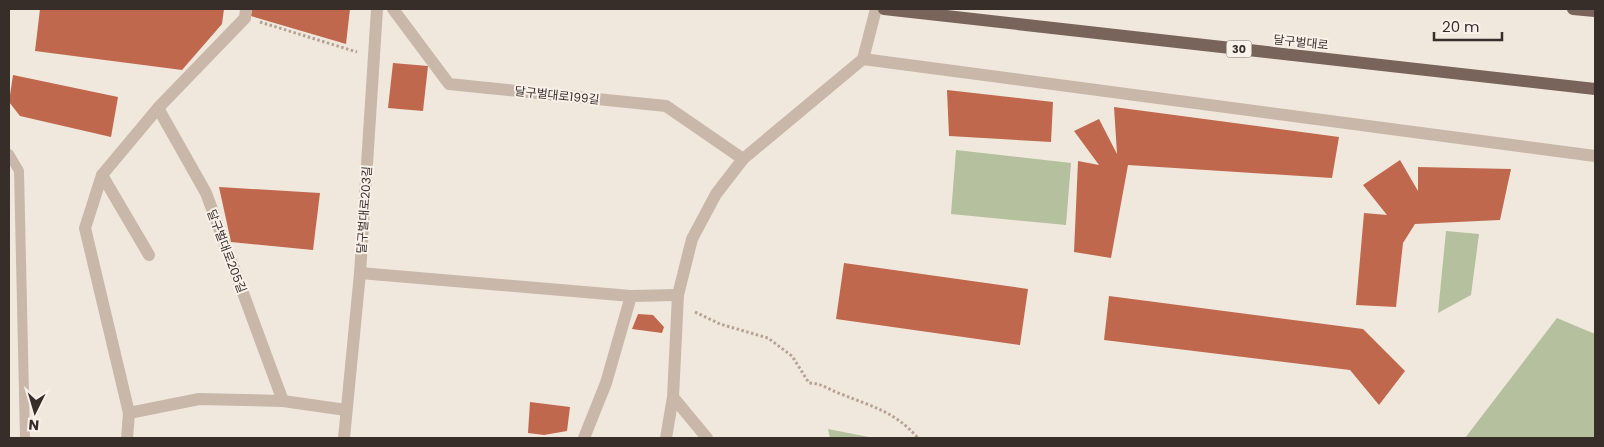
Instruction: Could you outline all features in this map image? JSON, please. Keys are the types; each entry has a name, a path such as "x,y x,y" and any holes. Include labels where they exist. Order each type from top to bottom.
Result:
{"main road":[{"name":"달구벌대로","path":"884,9 1595,89"},
{"path":"1573,9 1595,11"}],"street":[{"name":"달구벌대로203길","path":"344,438 360,274 377,9"},
{"name":"달구벌대로199길","path":"393,9 449,84 666,106 742,159"},
{"path":"666,438 673,397 678,301 692,239 716,194 742,159 864,59 876,9"},
{"path":"127,438 129,413 85,228 102,175 158,108 246,13"},
{"path":"864,59 1595,156"},
{"name":"달구벌대로205길","path":"158,108 206,193 284,401"},
{"path":"102,175 149,255"},
{"path":"360,274 678,301"},
{"path":"584,438 606,383 631,296"},
{"path":"673,397 707,438"},
{"path":"129,413 199,399 284,401 346,410"}],"lane":[{"path":"9,154 19,171 25,438"}],"path":[{"path":"246,13 373,57"},
{"path":"678,301 720,324 768,338 792,356 809,383 819,383 840,394 880,408 908,427 918,438"}],"green space":[{"path":"956,150 1071,163 1066,225 951,214"},
{"path":"1446,231 1479,234 1471,295 1438,313"},
{"path":"1557,318 1595,334 1595,438 1465,438"},
{"path":"828,429 874,438 830,438"}],"building":[{"path":"40,9 224,9 222,24 182,70 35,51"},
{"path":"252,9 350,9 346,44 251,16"},
{"path":"393,63 428,66 423,111 388,108"},
{"path":"13,75 118,97 111,137 20,116 9,102"},
{"path":"947,90 1053,102 1051,142 949,136"},
{"path":"1114,107 1339,137 1332,178 1128,165 1111,258 1074,252 1078,161 1099,165 1074,131 1099,119 1117,154"},
{"path":"1400,160 1418,191 1418,167 1511,169 1500,220 1415,224 1403,243 1396,307 1356,305 1364,213 1387,215 1363,185"},
{"path":"219,187 320,193 313,250 231,242"},
{"path":"844,263 1028,289 1020,345 836,319"},
{"path":"1109,296 1363,329 1405,371 1379,405 1350,370 1104,340"},
{"path":"638,314 653,315 664,327 662,333 632,329"},
{"path":"530,402 570,407 567,431 544,435 528,433"}]}
